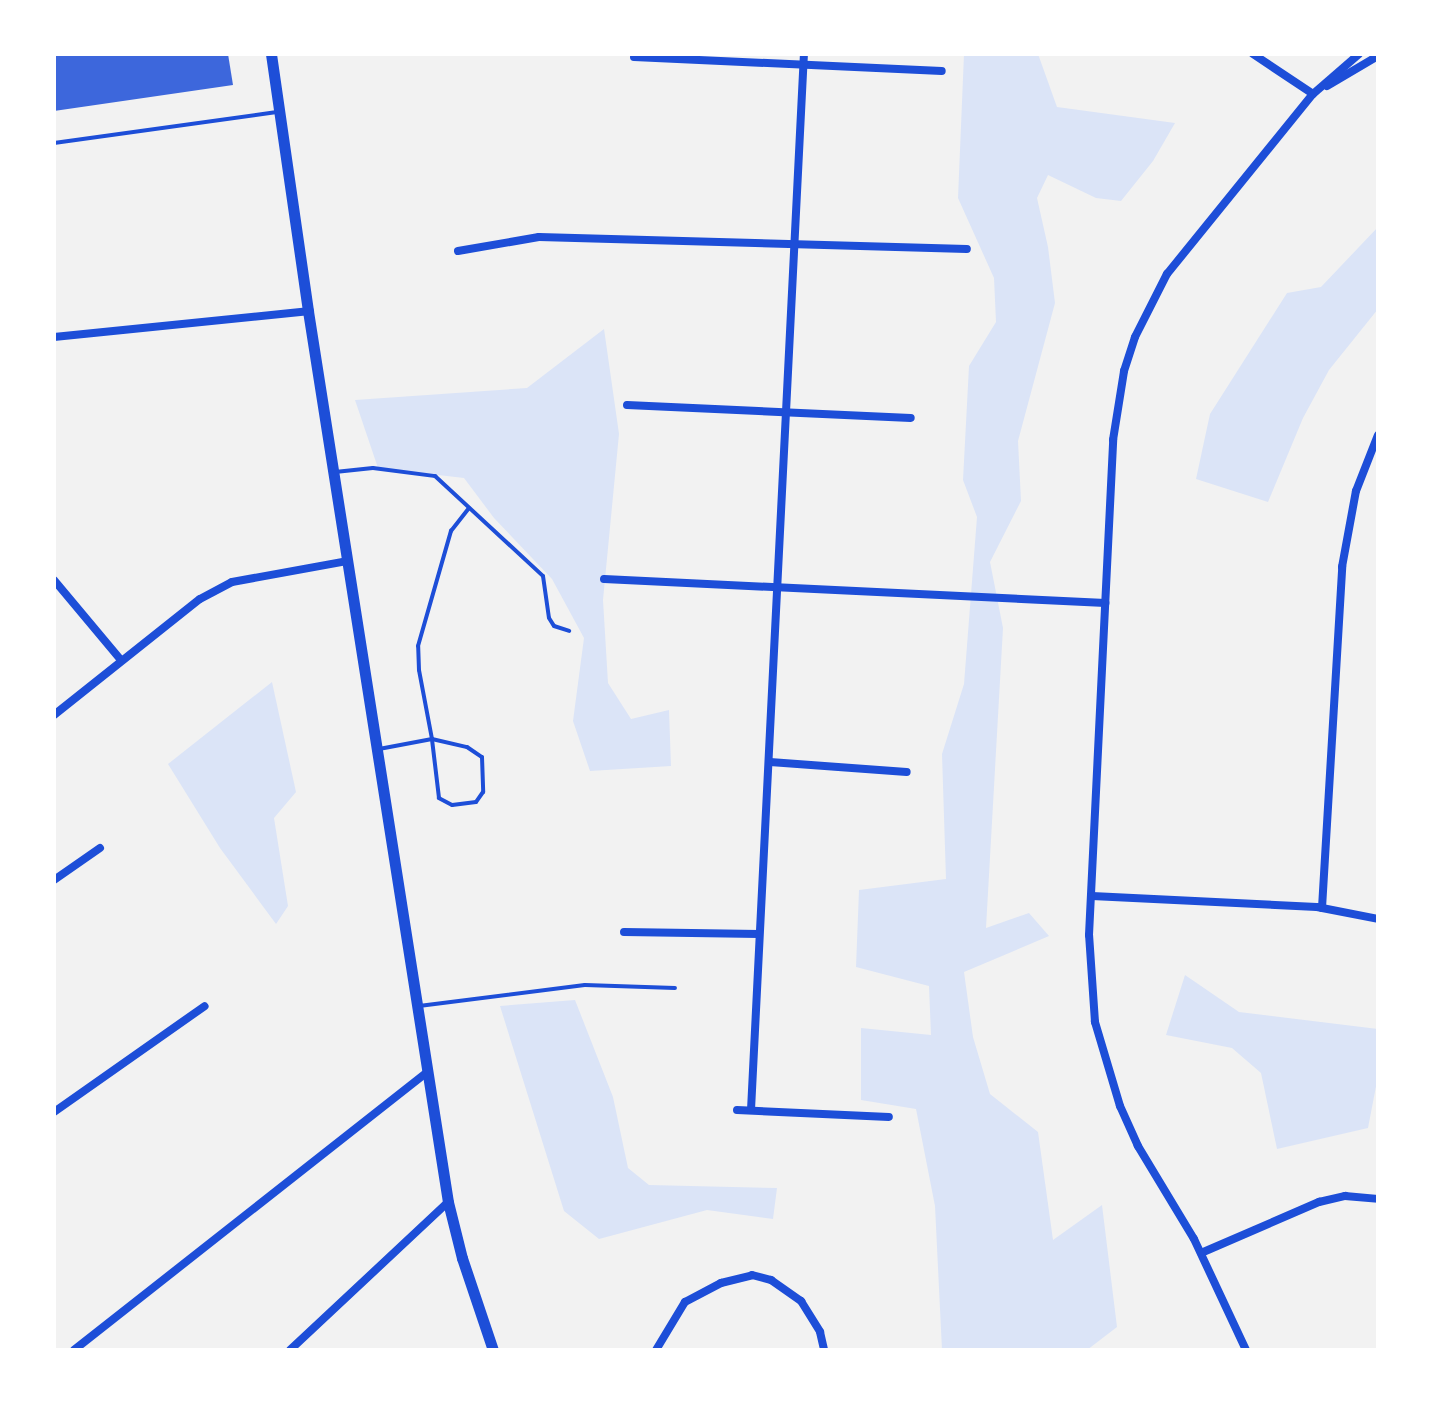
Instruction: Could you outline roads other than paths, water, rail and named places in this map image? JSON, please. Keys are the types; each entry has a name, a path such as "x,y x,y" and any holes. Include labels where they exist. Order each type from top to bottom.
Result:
{"street":[{"path":"271,54 308,311 448,1202 462,1258 493,1350"},
{"path":"751,1110 804,54"},
{"path":"1253,54 1313,94"},
{"path":"1246,1350 1201,1253 1138,1146 1105,1065 1090,979 1115,417 1135,337 1167,274 1313,94 1359,54"},
{"path":"1313,94 1378,56"},
{"path":"634,57 942,71"},
{"path":"458,251 539,237 794,241 967,249"},
{"path":"54,337 308,311"},
{"path":"627,405 911,418"},
{"path":"1322,908 1342,567 1356,491 1378,435"},
{"path":"54,715 200,599 232,582 348,561"},
{"path":"604,579 1105,603"},
{"path":"54,580 121,660"},
{"path":"770,762 907,772"},
{"path":"54,880 100,848"},
{"path":"1092,896 1322,908 1378,919"},
{"path":"624,932 759,934"},
{"path":"54,1112 205,1006"},
{"path":"74,1350 429,1071"},
{"path":"737,1110 889,1117"},
{"path":"1201,1253 1319,1202 1345,1196 1378,1199"},
{"path":"290,1350 448,1202"},
{"path":"656,1350 685,1302 721,1283 752,1275 771,1280 801,1301 820,1332 824,1350"}],"lane":[{"path":"54,143 279,111"},
{"path":"333,473 373,468 435,476 543,576 549,618 554,626 569,631"},
{"path":"379,749 432,739 467,747 482,757 483,792 476,802 452,805 439,798 432,739 418,646 451,531 469,508"},
{"path":"419,1006 585,985 675,988"}]}
